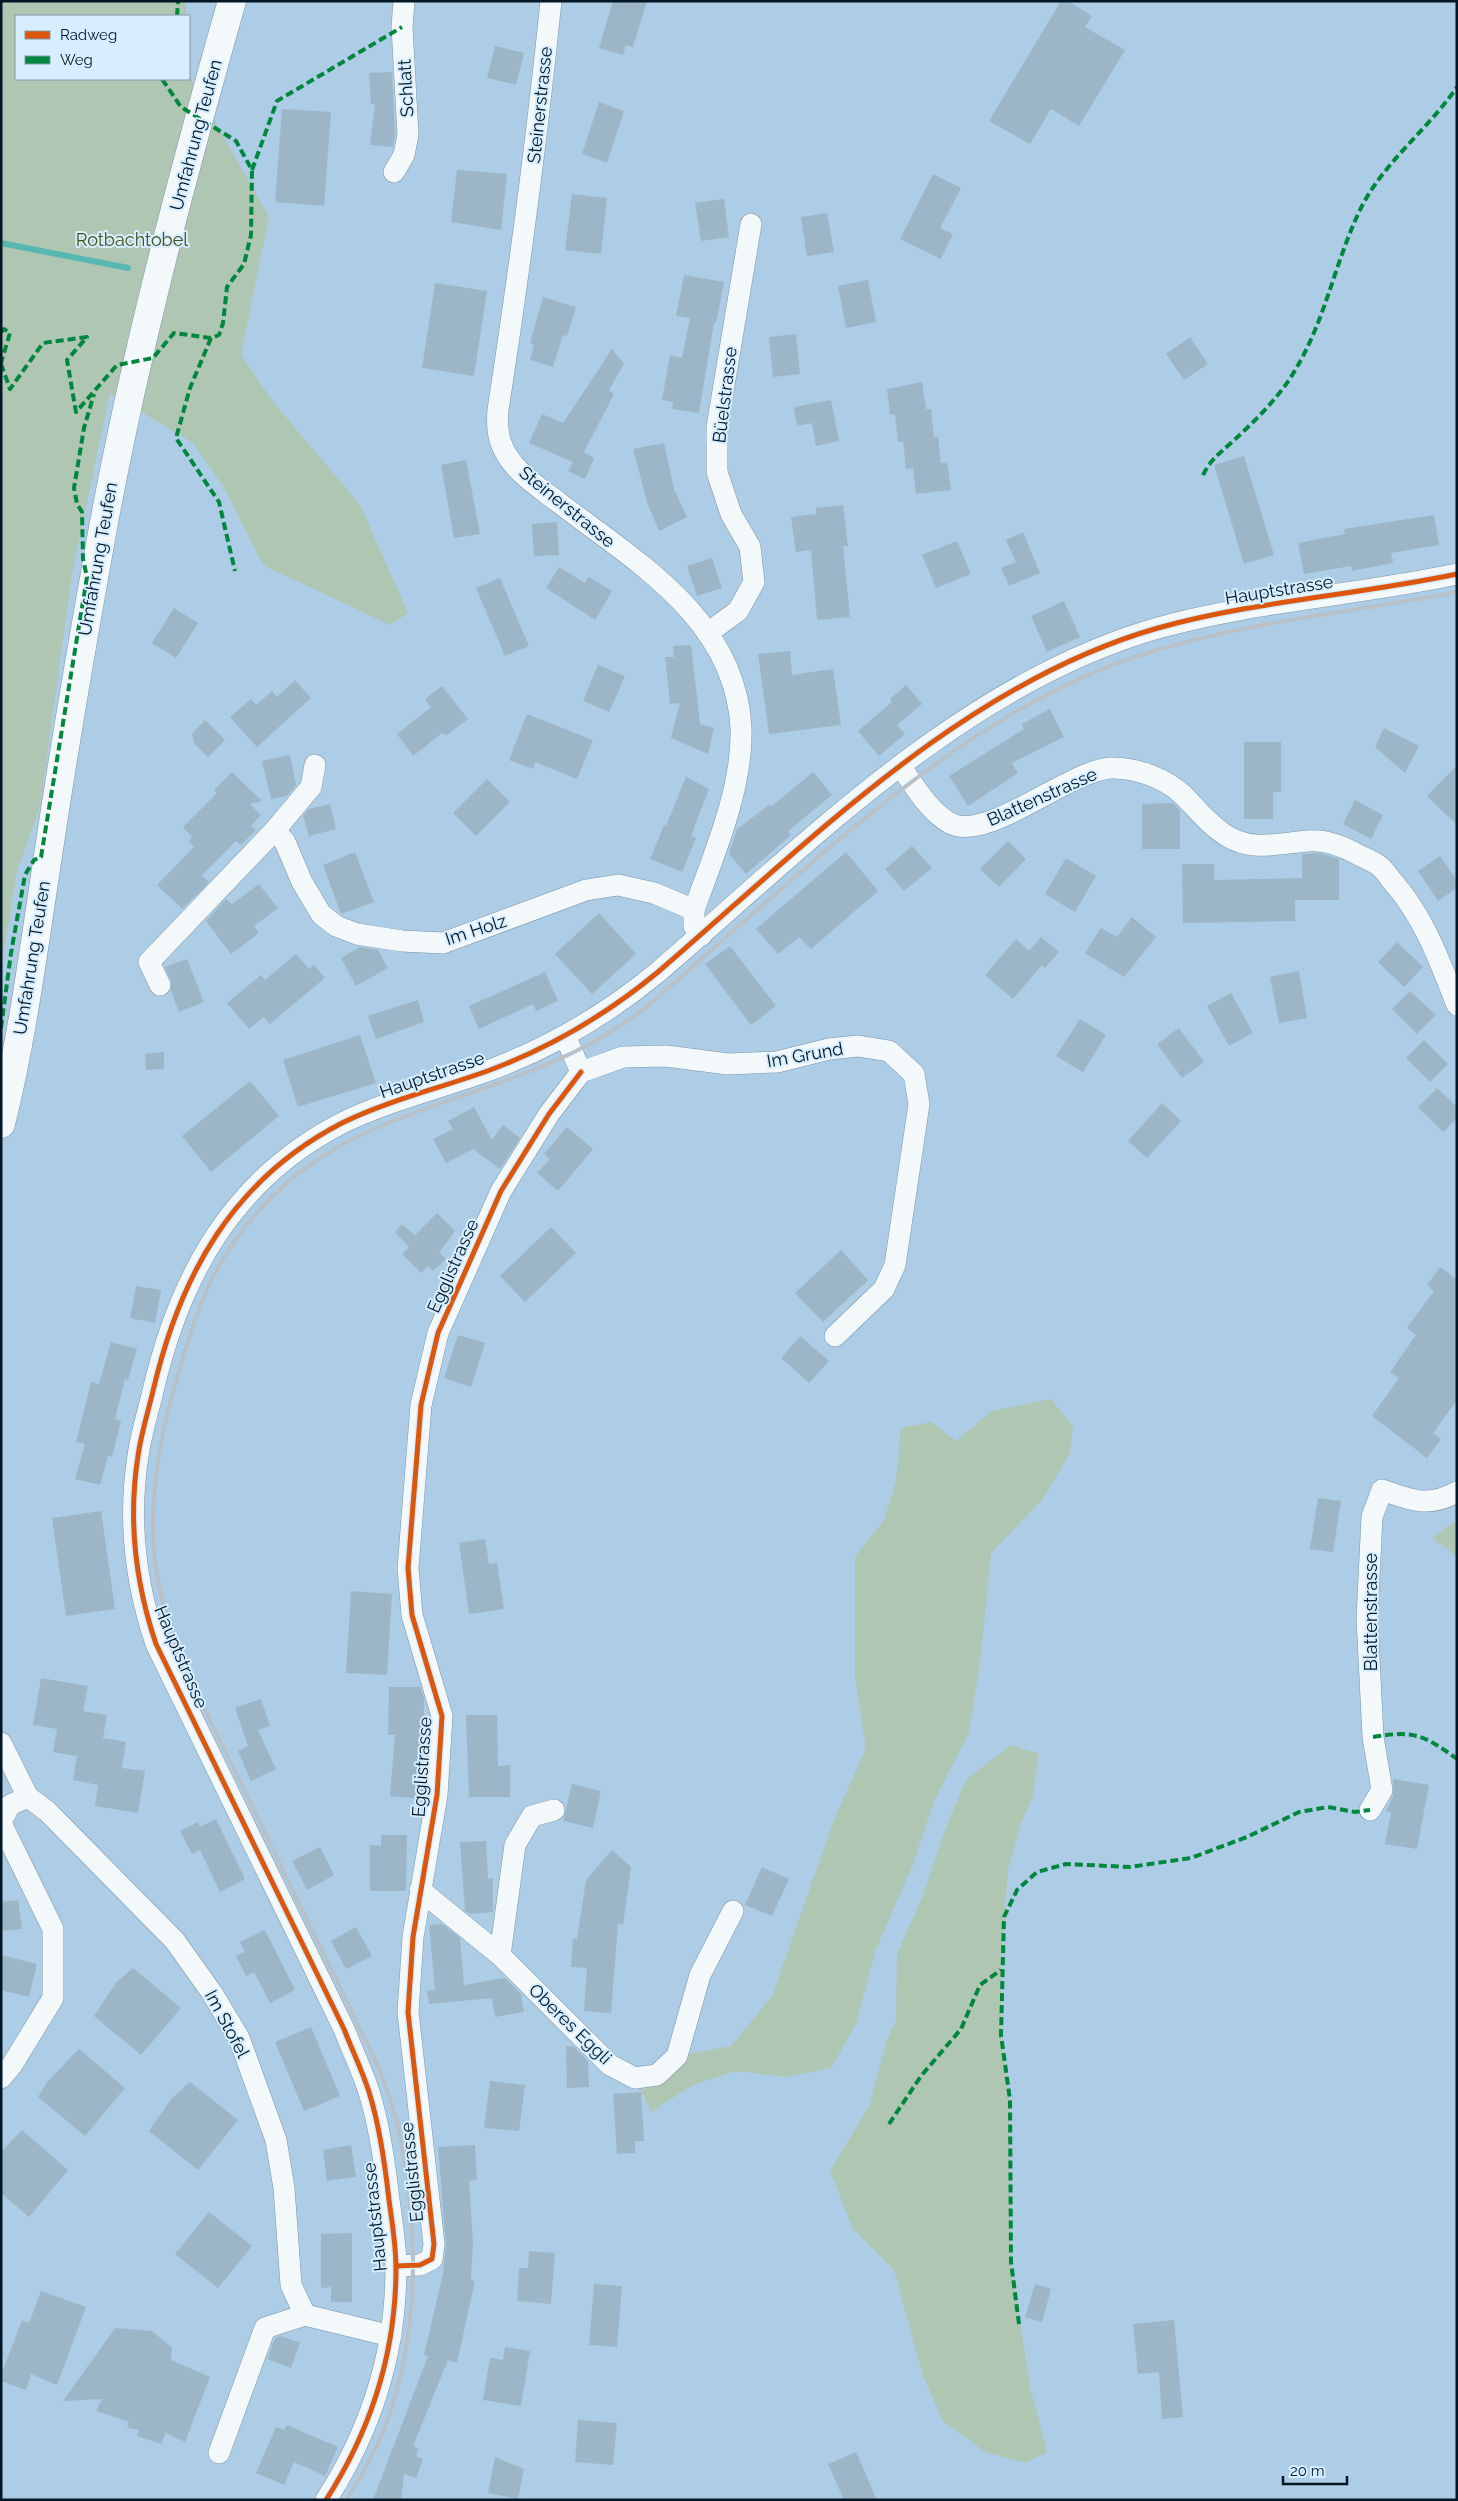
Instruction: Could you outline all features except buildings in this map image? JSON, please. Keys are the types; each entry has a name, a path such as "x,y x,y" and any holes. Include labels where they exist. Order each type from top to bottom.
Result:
{"main road":[{"name":"Umfahrung Teufen","path":"1,1124 30,987 46,868 108,502 163,258 203,103 232,1"}],"street":[{"name":"Schlatt","path":"394,172 404,155 408,135 402,27 404,1"},
{"name":"Steinerstrasse","path":"551,1 525,236 498,410 497,429 501,444 524,476 643,567 689,607 709,632 730,674 737,699 741,728 734,787 694,910"},
{"name":"Büelstrasse","path":"709,632 738,611 754,582 750,547 730,514 717,472 717,427 751,224"},
{"name":"Hauptstrasse","path":"332,2498 369,2417 379,2387 391,2336 395,2306 396,2266 388,2186 379,2132 363,2074 344,2029 164,1659 148,1619 140,1590 134,1531 133,1497 138,1454 156,1378 183,1296 212,1238 237,1205 285,1160 343,1123 392,1102 492,1069 566,1036 622,1002 823,829 900,766 960,723 1036,677 1122,640 1210,615 1410,584 1457,574"},
{"path":"160,984 149,962 275,830 311,787 315,765"},
{"name":"Blattenstrasse","path":"900,766 930,808 951,824 970,827 990,823 1079,777 1109,768 1131,769 1161,780 1182,794 1204,819 1228,837 1250,845 1283,845 1310,840 1338,844 1379,866 1402,893 1430,939 1457,1005"},
{"name":"Im Holz","path":"275,830 286,842 302,882 321,914 336,926 357,934 402,941 443,943 586,890 618,884 654,893 694,910"},
{"path":"694,910 694,926 702,935"},
{"path":"566,1036 581,1072"},
{"name":"Im Grund","path":"581,1072 623,1057 666,1056 728,1064 767,1062 829,1049 858,1046 888,1050 914,1074 919,1104 895,1265 884,1289 835,1336"},
{"name":"Egglistrasse","path":"396,2266 420,2265 432,2259 434,2244 408,2012 413,1937 437,1795 442,1716 412,1616 409,1595 408,1568 421,1405 438,1333 500,1191 549,1114 581,1072"},
{"name":"Blattenstrasse","path":"1370,1810 1382,1790 1373,1737 1367,1618 1372,1517 1382,1490 1421,1503 1444,1500 1457,1492"},
{"name":"Im Stofel","path":"1,1743 28,1797 47,1811 175,1941 212,1993 239,2038 276,2140 284,2188 291,2286 304,2315"},
{"path":"1,2078 12,2065 53,1998 53,1929 1,1822 10,1805 28,1797"},
{"path":"500,1955 515,1845 532,1816 554,1810"},
{"name":"Oberes Eggli","path":"420,1890 500,1955 610,2065 635,2078 657,2075 677,2056 700,1975 733,1911"},
{"path":"220,2453 265,2328 304,2315 391,2336"}],"green space":[{"name":"Rotbachtobel","path":"1,1 186,1 186,15 15,15 15,80 190,80 190,77 269,217 241,355 274,403 360,505 408,613 390,625 263,565 225,489 193,443 110,393 72,574 40,807 17,871 1,969"},
{"path":"1051,1399 1073,1426 1070,1453 1042,1500 991,1553 981,1655 969,1732 934,1801 913,1864 876,1949 856,2024 831,2068 787,2077 735,2071 691,2086 651,2112 635,2078 677,2056 731,2046 772,1996 834,1820 866,1748 855,1677 855,1557 884,1520 896,1481 901,1428 931,1422 956,1441 992,1411"},
{"path":"1457,1520 1457,1556 1432,1538"},
{"path":"1011,1745 1039,1754 1033,1795 1020,1826 1008,1869 1001,1970 1001,2035 1010,2100 1011,2262 1030,2387 1047,2452 1025,2463 985,2452 943,2421 923,2376 894,2270 853,2229 830,2171 869,2106 886,2043 896,2020 897,1954 922,1898 946,1827 966,1780"}],"waterway":[{"path":"1,243 128,268"}],"railway":[{"path":"346,2500 364,2471 388,2419 406,2348 411,2312 413,2275 410,2201 396,2121 380,2070 181,1660 158,1582 154,1550 153,1514 159,1455 172,1397 190,1333 202,1301 219,1266 249,1222 267,1202 308,1167 330,1152 388,1123 532,1071 566,1056 600,1038 633,1017 868,816 919,776 1025,706 1081,678 1138,656 1177,644 1256,626 1457,592"}],"marked path":[{"path":"177,15 178,1"},
{"path":"252,170 277,101 402,27"},
{"path":"1,364 10,389 43,343 87,337 67,360 76,412 117,365 153,358 174,333 211,338 219,335 223,323 227,287 244,264 251,235 252,170 236,141 181,107 163,80"},
{"path":"1203,475 1219,453 1247,428 1277,396 1289,380 1311,339 1350,234 1369,194 1392,163 1457,87"},
{"path":"1,332 4,329 10,333 1,363"},
{"path":"211,338 190,388 176,438 219,502 235,571"},
{"path":"1,1028 11,953 25,875 34,860 41,857 87,577 83,559 82,512 77,504 74,488 84,428 94,394"},
{"path":"1373,1737 1399,1734 1418,1736 1436,1744 1457,1759"},
{"path":"1019,2324 1011,2262 1010,2100 1001,2035 1004,1917 1017,1890 1037,1872 1066,1864 1130,1867 1191,1858 1247,1837 1299,1812 1328,1807 1355,1812 1370,1810"},
{"path":"889,2124 921,2076 961,2029 980,1985 1001,1970"}],"cycle path":[{"path":"326,2500 356,2446 368,2418 386,2359 391,2329 395,2299 396,2268 394,2234 379,2132 366,2084 344,2029 156,1644 143,1597 135,1551 134,1504 138,1456 164,1348 196,1270 217,1234 241,1202 270,1172 304,1146 342,1123 378,1108 472,1077 513,1061 557,1040 619,1002 658,972 831,821 891,773 954,727 1019,687 1087,653 1158,628 1232,611 1382,588 1457,574"},
{"path":"396,2266 420,2265 432,2259 434,2244 408,2012 413,1937 437,1795 442,1716 412,1615 408,1568 421,1405 438,1333 501,1191 549,1114 581,1072"}]}
